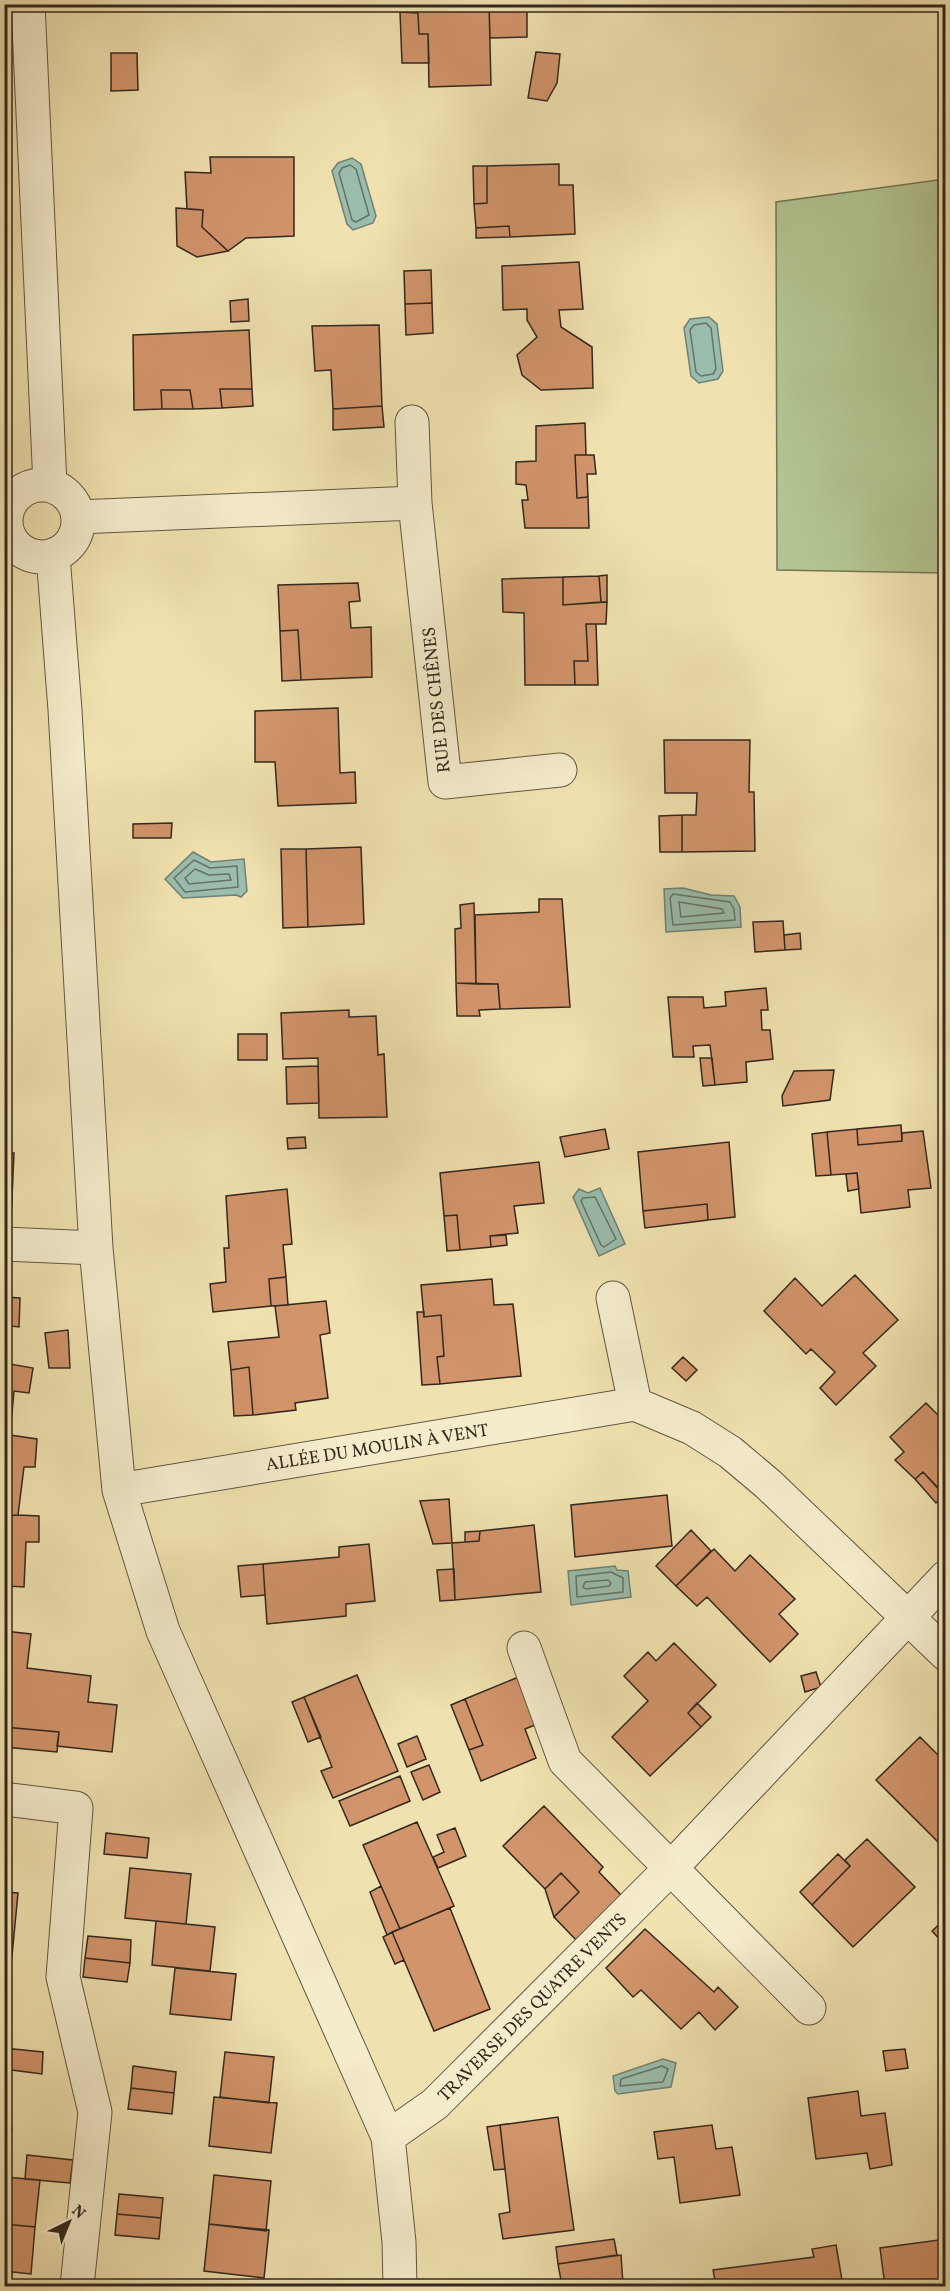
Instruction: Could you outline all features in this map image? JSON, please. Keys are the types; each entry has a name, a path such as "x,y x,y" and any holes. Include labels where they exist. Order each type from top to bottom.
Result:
{"street":[{"path":"28,4 50,485"},
{"name":"RUE DES CHÊNES","path":"412,422 415,503 445,782 560,770"},
{"path":"38,485 50,485 71,498 78,517 77,531 72,542 53,555 42,557 19,549 5,524 9,505 16,496 38,485"},
{"path":"78,517 415,503"},
{"path":"53,555 65,710 96,1248 119,1490 163,1631 388,2137 399,2242 400,2286"},
{"path":"4,1244 96,1248"},
{"path":"613,1298 635,1404 692,1428 730,1452 768,1484 945,1654"},
{"name":"ALLÉE DU MOULIN À VENT","path":"119,1490 635,1404"},
{"name":"TRAVERSE DES QUATRE VENTS","path":"388,2137 435,2104 670,1869 945,1577"},
{"path":"524,1648 565,1761 809,2008"},
{"path":"4,1799 76,1808 63,1977 95,2112 77,2286"}],"green space":[{"path":"945,179 945,573 777,570 776,202"}],"water":[{"path":"352,158 361,164 376,216 373,223 353,230 347,224 332,171 338,163"},
{"path":"709,317 717,324 723,371 718,379 699,383 691,376 684,328 690,319"},
{"path":"193,852 211,862 244,859 247,891 241,897 236,895 183,898 165,879"},
{"path":"683,888 711,895 734,896 740,907 741,927 666,932 664,889"},
{"path":"600,1188 625,1244 599,1256 573,1197 579,1189 588,1193"},
{"path":"615,1566 617,1570 628,1571 631,1597 571,1605 568,1571"},
{"path":"663,2059 676,2063 671,2087 618,2094 615,2091 613,2076"}],"building":[{"path":"400,4 489,4 491,85 429,87 428,34 419,34 418,13 400,12"},
{"path":"489,4 527,4 527,37 490,38"},
{"path":"400,12 418,13 419,34 428,34 429,63 402,63"},
{"path":"536,52 560,54 557,83 547,101 528,98"},
{"path":"111,53 137,53 138,90 111,91"},
{"path":"210,157 294,157 294,236 246,238 228,251 202,227 203,210 187,209 185,172 211,173"},
{"path":"559,164 559,185 573,185 575,234 510,237 509,226 476,228 474,204 487,203 487,166"},
{"path":"473,166 487,166 487,203 474,204"},
{"path":"176,208 203,210 202,227 228,251 197,257 177,246"},
{"path":"509,226 510,237 476,238 476,228"},
{"path":"579,262 583,309 559,310 561,327 592,347 593,388 541,390 522,375 517,355 537,337 527,320 527,309 503,310 502,266"},
{"path":"431,270 432,303 405,304 404,271"},
{"path":"248,299 249,321 231,322 230,301"},
{"path":"432,303 433,333 406,335 405,304"},
{"path":"379,325 382,406 333,409 331,370 315,371 312,326"},
{"path":"249,330 252,389 220,389 222,408 193,409 190,390 161,390 162,409 134,410 133,335"},
{"path":"220,389 252,389 253,406 222,408"},
{"path":"161,390 190,390 193,409 162,409"},
{"path":"382,406 384,427 333,430 333,409"},
{"path":"585,423 586,455 575,455 577,498 588,497 589,528 525,528 522,500 528,500 526,485 516,484 516,462 536,461 536,426"},
{"path":"575,455 594,455 596,474 587,474 588,497 577,498"},
{"path":"607,575 607,602 601,602 599,576"},
{"path":"599,576 601,602 563,605 563,577"},
{"path":"563,577 563,605 607,602 606,624 586,624 588,661 574,661 575,685 525,685 524,613 503,612 502,579"},
{"path":"358,583 360,601 349,602 351,628 371,627 372,677 301,680 298,630 280,631 278,585"},
{"path":"586,624 596,624 598,685 575,685 574,661 588,661"},
{"path":"298,630 301,680 282,681 280,631"},
{"path":"338,708 340,773 355,772 356,803 278,806 275,762 255,762 255,711"},
{"path":"664,740 750,740 749,792 754,792 755,851 682,852 682,815 696,815 697,793 665,793"},
{"path":"682,815 682,852 660,852 659,816"},
{"path":"172,823 171,838 133,838 133,824"},
{"path":"361,847 364,924 308,927 306,849"},
{"path":"281,849 306,849 308,927 283,928"},
{"path":"539,899 562,899 570,1007 500,1009 498,984 476,984 475,915 539,912"},
{"path":"474,903 476,984 456,983 455,929 461,928 460,905"},
{"path":"783,921 785,950 755,952 753,922"},
{"path":"800,933 801,949 785,950 784,935"},
{"path":"456,983 498,984 500,1009 479,1010 480,1016 457,1016"},
{"path":"766,988 768,1010 761,1010 762,1030 770,1030 773,1059 746,1062 747,1082 715,1085 710,1045 693,1046 694,1057 673,1057 668,997 703,997 704,1008 726,1006 725,992"},
{"path":"349,1010 349,1017 376,1016 378,1055 384,1054 387,1117 319,1118 318,1058 283,1059 281,1013"},
{"path":"238,1034 267,1034 267,1060 238,1060"},
{"path":"700,1058 712,1058 715,1085 703,1086"},
{"path":"318,1066 319,1103 287,1104 286,1067"},
{"path":"834,1070 830,1100 783,1106 782,1096 794,1071"},
{"path":"901,1125 902,1141 858,1145 857,1129"},
{"path":"605,1129 609,1149 565,1157 560,1137"},
{"path":"857,1129 858,1145 902,1141 902,1133 923,1131 931,1188 908,1190 910,1207 861,1213 857,1173 831,1175 827,1132"},
{"path":"827,1132 831,1175 816,1176 812,1134"},
{"path":"305,1137 306,1148 288,1149 287,1138"},
{"path":"729,1142 735,1217 708,1220 707,1204 643,1211 638,1152"},
{"path":"4,1153 14,1153 11,1221 4,1221"},
{"path":"539,1162 544,1203 514,1206 518,1233 490,1236 491,1247 460,1250 457,1215 444,1216 440,1173"},
{"path":"857,1173 859,1189 848,1191 846,1174"},
{"path":"287,1189 292,1244 283,1245 286,1277 269,1279 271,1306 213,1312 210,1284 226,1282 224,1248 229,1248 226,1196"},
{"path":"707,1204 708,1220 645,1228 643,1211"},
{"path":"457,1215 460,1250 447,1251 444,1216"},
{"path":"506,1235 507,1245 491,1247 490,1236"},
{"path":"855,1275 898,1320 863,1353 876,1366 836,1405 820,1388 835,1372 811,1349 806,1354 764,1311 795,1278 822,1306"},
{"path":"286,1277 288,1305 271,1306 269,1279"},
{"path":"492,1279 494,1305 513,1304 521,1376 440,1384 437,1357 444,1356 441,1315 424,1317 421,1285"},
{"path":"4,1297 20,1298 19,1327 11,1326 10,1363 4,1363"},
{"path":"326,1301 330,1333 320,1335 328,1398 295,1403 296,1410 253,1415 249,1367 231,1370 228,1342 279,1337 275,1306"},
{"path":"417,1312 424,1312 424,1317 441,1315 444,1356 437,1357 440,1384 422,1385"},
{"path":"68,1330 70,1368 49,1368 45,1333"},
{"path":"683,1357 697,1370 686,1381 672,1368"},
{"path":"4,1363 33,1368 29,1393 14,1391 10,1435 4,1436"},
{"path":"249,1367 253,1415 234,1416 231,1370"},
{"path":"926,1403 940,1417 946,1412 946,1496 923,1472 915,1479 895,1460 904,1452 890,1437"},
{"path":"4,1436 37,1439 35,1467 24,1467 18,1515 4,1516"},
{"path":"923,1472 944,1495 936,1503 915,1479"},
{"path":"667,1495 672,1546 575,1557 571,1505"},
{"path":"449,1499 452,1543 433,1544 420,1501"},
{"path":"4,1516 39,1516 39,1542 26,1542 24,1587 8,1586 4,1600"},
{"path":"534,1525 541,1592 455,1600 452,1543 479,1541 480,1531"},
{"path":"691,1530 711,1551 676,1586 656,1566"},
{"path":"480,1531 479,1541 465,1542 465,1532"},
{"path":"369,1544 375,1601 346,1604 346,1616 267,1624 263,1564 339,1557 339,1547"},
{"path":"714,1549 735,1571 750,1555 795,1599 779,1614 798,1634 770,1662 707,1597 697,1606 676,1586"},
{"path":"263,1564 265,1595 241,1597 238,1566"},
{"path":"454,1569 455,1600 440,1601 437,1570"},
{"path":"4,1631 31,1634 27,1668 91,1676 88,1702 117,1705 112,1752 57,1746 59,1732 4,1727"},
{"path":"674,1643 716,1685 688,1713 701,1727 650,1776 612,1737 648,1701 624,1676 648,1652 656,1661"},
{"path":"816,1672 821,1687 805,1692 801,1676"},
{"path":"357,1675 398,1771 333,1798 321,1771 332,1767 304,1697"},
{"path":"521,1676 540,1723 525,1729 536,1758 481,1781 469,1750 483,1745 465,1699"},
{"path":"304,1697 321,1737 308,1742 292,1702"},
{"path":"465,1699 483,1745 469,1750 451,1705"},
{"path":"697,1703 711,1717 701,1727 688,1713"},
{"path":"4,1727 59,1732 57,1752 4,1747"},
{"path":"417,1736 426,1759 407,1767 398,1744"},
{"path":"920,1737 946,1763 946,1835 938,1842 876,1780"},
{"path":"429,1765 440,1792 423,1800 411,1772"},
{"path":"400,1776 410,1801 350,1826 339,1801"},
{"path":"544,1806 603,1867 599,1872 622,1896 577,1941 554,1917 579,1892 561,1873 545,1889 503,1846"},
{"path":"417,1822 454,1906 400,1929 363,1845"},
{"path":"455,1828 466,1856 438,1868 433,1857 444,1852 437,1835"},
{"path":"106,1833 149,1838 147,1858 104,1854"},
{"path":"867,1839 915,1887 853,1947 812,1905 850,1866 845,1860"},
{"path":"838,1854 850,1866 812,1905 800,1892"},
{"path":"130,1868 191,1874 186,1924 125,1918"},
{"path":"561,1873 579,1892 554,1917 545,1889"},
{"path":"381,1886 400,1929 387,1935 370,1892"},
{"path":"4,1892 18,1893 12,1956 4,1955"},
{"path":"450,1908 490,2009 434,2031 392,1932"},
{"path":"946,1918 946,1946 932,1931"},
{"path":"156,1921 215,1927 210,1971 152,1965"},
{"path":"645,1929 714,1992 718,1987 738,2007 715,2030 699,2012 681,2029 641,1990 633,1997 606,1968"},
{"path":"392,1932 404,1960 395,1964 383,1937"},
{"path":"88,1936 131,1940 130,1963 85,1958"},
{"path":"85,1958 130,1963 127,1982 83,1977"},
{"path":"175,1968 236,1974 231,2020 170,2014"},
{"path":"4,2001 11,2001 7,2049 4,2048"},
{"path":"4,2048 43,2052 42,2074 4,2069"},
{"path":"905,2049 908,2068 886,2071 883,2051"},
{"path":"225,2052 274,2057 269,2103 220,2097"},
{"path":"133,2066 176,2072 174,2093 131,2088"},
{"path":"131,2088 174,2093 172,2114 128,2109"},
{"path":"858,2091 861,2116 885,2113 892,2165 870,2169 867,2153 816,2159 808,2098"},
{"path":"214,2097 277,2103 271,2153 209,2146"},
{"path":"558,2117 574,2230 503,2239 499,2214 510,2212 500,2125"},
{"path":"500,2125 505,2169 494,2170 487,2127"},
{"path":"712,2125 716,2149 732,2147 740,2195 680,2203 674,2157 658,2159 654,2132"},
{"path":"4,2127 12,2128 6,2177 4,2177"},
{"path":"27,2155 73,2160 70,2183 25,2179"},
{"path":"214,2175 271,2181 266,2231 209,2224"},
{"path":"4,2177 40,2180 35,2227 4,2224"},
{"path":"119,2194 163,2198 161,2218 117,2214"},
{"path":"117,2214 161,2218 159,2239 115,2235"},
{"path":"4,2224 35,2227 31,2274 4,2271"},
{"path":"209,2224 269,2230 264,2278 204,2271"},
{"path":"614,2239 617,2255 558,2264 556,2247"},
{"path":"946,2239 946,2286 885,2286 880,2248"},
{"path":"836,2245 843,2286 716,2286 713,2270 814,2257 812,2249"},
{"path":"621,2255 623,2284 639,2282 640,2286 562,2286 558,2264"},
{"path":"4,2271 12,2272 11,2286 4,2286"}]}
